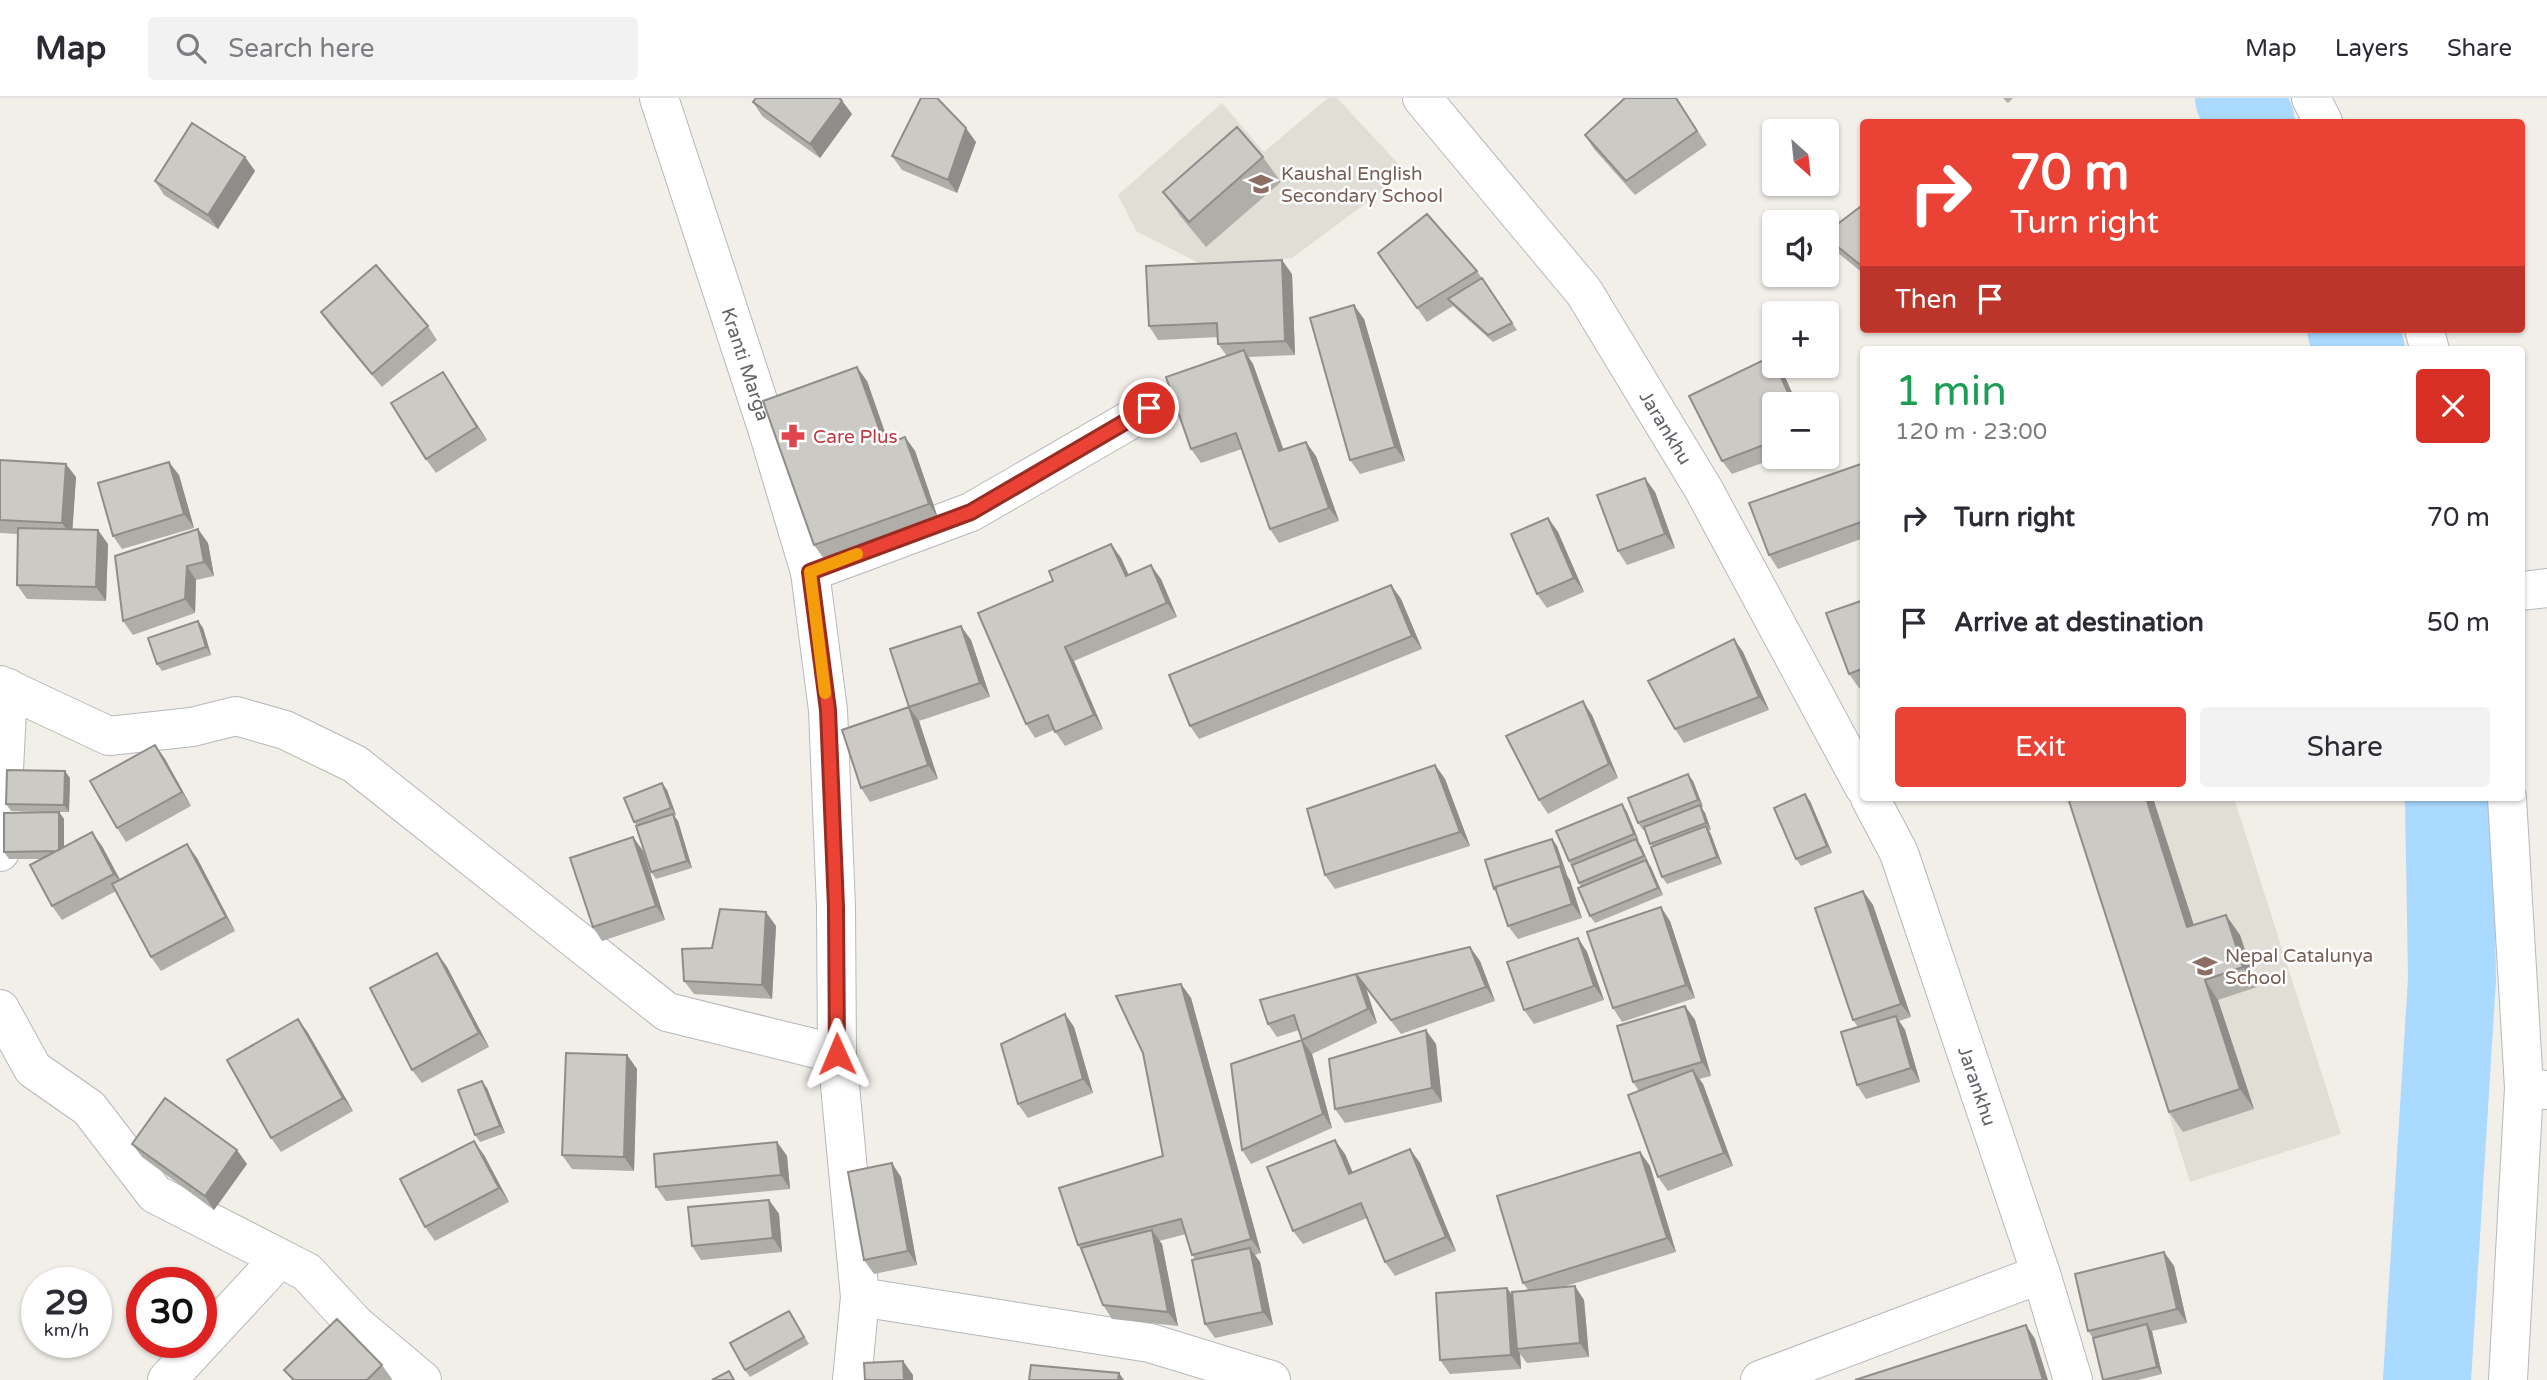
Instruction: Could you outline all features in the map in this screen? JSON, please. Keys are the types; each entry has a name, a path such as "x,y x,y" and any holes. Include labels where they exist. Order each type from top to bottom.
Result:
{"street":[{"name":"Kranti Marga","path":"659,98 767,428 810,572 828,710 836,907 837,1054 860,1297 852,1380"},
{"name":"Jarankhu","path":"1422,98 1584,292 1704,490 1860,780"},
{"path":"2311,98 2322,119"},
{"path":"810,572 971,512 1149,408"},
{"path":"2525,591 2547,588"},
{"path":"0,852 4,686 109,736 192,727 236,716 285,730 355,764 667,1012 837,1054"},
{"name":"Jarankhu","path":"1872,801 1899,853 2041,1274 2073,1380"},
{"path":"2507,801 2535,1089 2508,1380"},
{"path":"0,1009 33,1069 89,1108 155,1194 307,1272 355,1324 422,1380"},
{"path":"167,1380 279,1259"},
{"path":"1760,1380 2041,1274"},
{"path":"860,1297 1150,1343 1271,1380"}],"shaded area":[{"name":"Kaushal English Secondary School","path":"1328,98 1337,98 1407,173 1292,258 1205,266 1136,231 1118,195 1222,103 1264,152"},
{"name":"Nepal Catalunya School","path":"2070,801 2235,801 2341,1134 2190,1182"}],"building":[{"path":"756,98 839,98 842,101 810,144 753,102"},
{"path":"921,98 937,98 966,128 948,180 892,156"},
{"path":"1625,98 1676,98 1697,131 1626,181 1585,135"},
{"path":"192,123 245,157 208,215 155,181"},
{"path":"1237,127 1263,157 1189,222 1163,192"},
{"path":"1860,207 1860,265 1839,248 1839,223"},
{"path":"1427,214 1477,271 1417,308 1378,253"},
{"path":"1282,260 1285,341 1218,344 1217,323 1149,326 1146,266"},
{"path":"376,265 428,326 372,374 321,312"},
{"path":"1482,278 1512,323 1488,335 1448,299"},
{"path":"1354,305 1395,447 1350,460 1310,318"},
{"path":"1244,350 1279,451 1306,442 1329,508 1270,529 1236,433 1191,449 1166,377"},
{"path":"1762,361 1762,378 1781,378 1788,392 1762,392 1762,446 1722,461 1689,396"},
{"path":"857,367 885,445 905,437 929,504 814,545 763,401"},
{"path":"443,372 477,427 426,459 391,403"},
{"path":"0,460 66,464 62,523 0,520"},
{"path":"169,462 184,514 113,536 98,483"},
{"path":"1860,464 1860,522 1769,555 1749,503"},
{"path":"1645,478 1665,534 1618,551 1597,495"},
{"path":"1548,518 1574,578 1537,594 1511,534"},
{"path":"18,528 98,530 96,587 17,585"},
{"path":"198,529 204,562 187,566 185,599 123,621 115,556"},
{"path":"1111,544 1126,576 1151,565 1167,603 1065,647 1094,715 1055,732 1048,715 1026,724 978,613 1053,581 1049,571"},
{"path":"1391,585 1412,636 1190,726 1169,675"},
{"path":"1860,601 1860,670 1849,674 1826,613"},
{"path":"198,621 206,647 157,664 148,638"},
{"path":"961,626 980,683 909,707 890,649"},
{"path":"1734,639 1759,697 1675,729 1648,681"},
{"path":"1583,701 1609,764 1539,800 1506,736"},
{"path":"909,707 928,765 861,788 842,730"},
{"path":"155,745 182,792 117,828 90,781"},
{"path":"1435,765 1460,832 1325,875 1307,809"},
{"path":"7,770 65,771 64,805 6,804"},
{"path":"1688,774 1698,800 1638,823 1628,798"},
{"path":"662,783 671,808 634,822 624,798"},
{"path":"1805,794 1827,846 1796,859 1774,808"},
{"path":"2069,801 2147,801 2187,927 2226,915 2243,967 2205,980 2240,1089 2169,1112"},
{"path":"1622,804 1634,834 1569,861 1556,831"},
{"path":"1700,805 1706,823 1650,844 1644,827"},
{"path":"59,812 59,850 4,852 4,813"},
{"path":"673,814 687,861 651,872 636,826"},
{"path":"1706,826 1717,857 1662,877 1651,847"},
{"path":"92,832 114,874 52,906 30,865"},
{"path":"633,837 656,906 593,927 570,858"},
{"path":"1552,839 1562,868 1560,866 1494,889 1485,860"},
{"path":"1636,839 1644,856 1579,883 1572,865"},
{"path":"187,844 226,917 151,957 112,884"},
{"path":"1646,860 1658,888 1590,916 1578,888"},
{"path":"1560,866 1572,904 1508,926 1495,887"},
{"path":"1863,891 1901,1004 1853,1020 1815,908"},
{"path":"1661,907 1686,985 1613,1008 1587,932"},
{"path":"720,909 766,912 762,985 684,981 682,949 712,948"},
{"path":"1578,938 1594,986 1524,1010 1507,962"},
{"path":"1470,947 1486,987 1391,1020 1356,974"},
{"path":"437,953 479,1033 412,1070 370,988"},
{"path":"1356,974 1368,1009 1302,1040 1294,1015 1268,1024 1260,1000"},
{"path":"1181,984 1251,1239 1192,1255 1181,1219 1078,1245 1059,1188 1163,1156 1143,1053 1116,996"},
{"path":"1685,1006 1702,1062 1633,1082 1617,1026"},
{"path":"1065,1014 1083,1079 1018,1104 1001,1044"},
{"path":"1896,1016 1911,1068 1857,1085 1841,1032"},
{"path":"298,1019 343,1098 271,1138 227,1060"},
{"path":"1426,1030 1432,1088 1335,1109 1329,1059"},
{"path":"1302,1040 1323,1114 1242,1150 1231,1064"},
{"path":"566,1053 627,1055 624,1157 562,1155"},
{"path":"1693,1070 1724,1153 1658,1177 1628,1095"},
{"path":"482,1081 500,1126 475,1135 458,1090"},
{"path":"165,1098 237,1150 205,1196 132,1144"},
{"path":"1335,1140 1349,1174 1410,1149 1446,1237 1385,1262 1361,1203 1293,1231 1267,1167"},
{"path":"474,1141 499,1188 425,1227 400,1179"},
{"path":"777,1142 781,1175 656,1187 654,1154"},
{"path":"1640,1152 1667,1238 1523,1283 1497,1196"},
{"path":"892,1163 908,1251 864,1260 848,1172"},
{"path":"769,1200 773,1238 692,1246 688,1207"},
{"path":"1152,1230 1168,1312 1103,1305 1081,1248"},
{"path":"1250,1248 1263,1312 1205,1324 1192,1260"},
{"path":"2164,1252 2177,1309 2088,1331 2075,1274"},
{"path":"1575,1286 1580,1343 1517,1349 1512,1292"},
{"path":"1507,1288 1511,1355 1440,1360 1436,1293"},
{"path":"789,1311 804,1337 745,1370 730,1343"},
{"path":"337,1319 382,1365 367,1380 294,1380 284,1370"},
{"path":"2147,1324 2157,1367 2103,1380 2093,1338"},
{"path":"2026,1325 2043,1380 1855,1380"},
{"path":"903,1361 904,1380 865,1380 864,1363"},
{"path":"1031,1365 1119,1373 1118,1380 1029,1380"},
{"path":"729,1371 734,1380 712,1380"}],"waterway":[{"path":"2239,98 2250,119"},
{"path":"2353,333 2359,346"},
{"path":"2427,1380 2452,979 2449,801"}],"slow traffic":[{"path":"825,693 810,572 857,554"}],"place":[{"name":"Kaushal English Secondary School","path":"1261,184"},
{"name":"Care Plus","path":"793,436"},
{"name":"Nepal Catalunya School","path":"2205,966"}],"route":[{"path":"837,1054 836,907 828,710 810,572 971,512 1149,408"}]}
